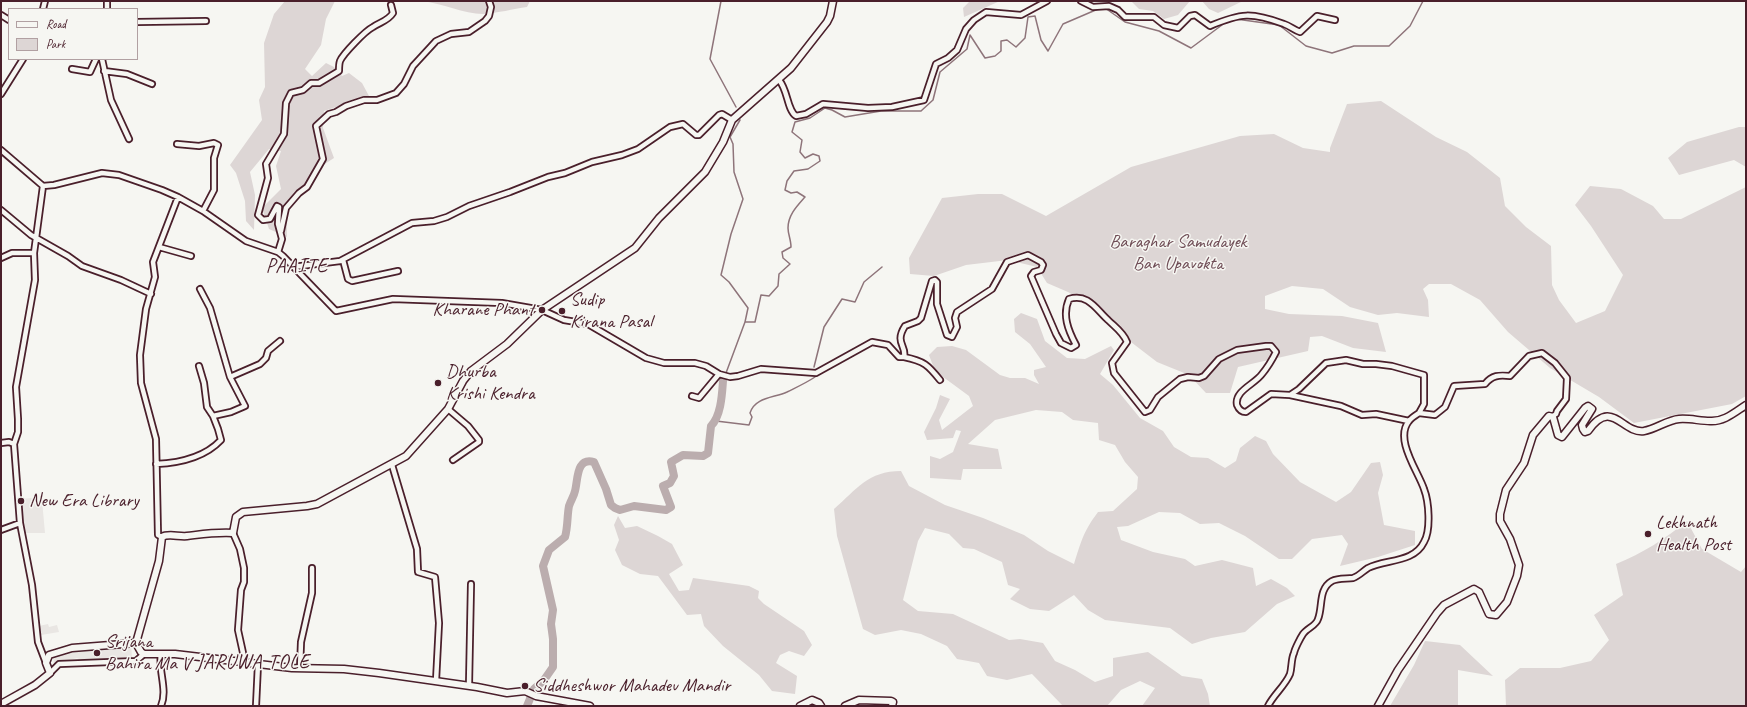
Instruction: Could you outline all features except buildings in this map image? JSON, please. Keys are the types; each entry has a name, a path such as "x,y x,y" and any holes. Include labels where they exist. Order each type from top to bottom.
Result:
{"main road":[{"path":"590,706 559,703 525,691 506,693 469,685 344,669 300,668 175,654 144,654 141,652 136,642 158,561 162,537 166,535 187,536 210,532 233,533 236,517 243,512 317,504 392,465 412,452 448,409 467,375 507,344 542,310 634,248 659,218 705,172 723,142 732,120 791,68 827,22 830,16 833,1"},
{"path":"1378,706 1398,670 1444,605 1474,589 1479,592 1489,614 1496,615 1507,602 1517,576 1519,565 1510,539 1502,525 1500,514 1508,485 1524,462 1533,435 1549,416 1552,416 1558,435 1562,437 1588,406 1592,409 1582,425 1582,429 1585,432 1588,431 1594,422 1605,417 1614,418 1635,429 1644,431 1679,419 1712,421 1721,420 1746,405"},
{"path":"1,704 35,685 50,673 46,663 49,655 72,648 136,642"},
{"path":"800,706 812,700 819,703 821,706"},
{"path":"845,706 859,700 891,701 894,702 892,706"}],"street":[{"path":"281,232 286,208 299,193 307,187 323,159 316,126 329,114 346,106 364,100 377,100 396,93 404,84 413,66 436,41 451,34 468,32 485,21 489,16 491,7 489,1"},
{"path":"779,80 785,89 792,113 796,116 806,114 823,104 868,108 892,107 924,100 929,90 936,64 948,58 957,50 966,29 974,20 986,12 1021,15 1047,1"},
{"path":"1081,1 1092,7 1109,6 1118,10 1125,17 1154,17 1164,25 1178,28 1190,16 1195,15 1210,26 1234,16 1254,15 1285,24 1300,32 1317,16 1334,20"},
{"path":"278,252 282,239 278,224 279,207 277,206 270,219 264,220 258,215 268,178 266,164 284,134 286,103 288,98 291,93 303,90 311,82 319,83 339,71 340,62 344,55 364,33 373,26 390,19 393,13 391,5"},
{"path":"138,22 206,21"},
{"path":"1,94 22,60"},
{"path":"72,69 90,72 96,60"},
{"path":"102,60 111,100 129,139"},
{"path":"104,71 127,74 152,84"},
{"path":"293,267 324,264 343,260 412,223 434,221 447,217 474,204 548,177 565,173 592,162 622,155 638,149 670,127 685,124 699,135 719,115 722,114 732,120"},
{"path":"177,144 198,146 214,143 218,145 214,158 214,190 203,211"},
{"path":"1,150 43,186 54,185 102,173 119,175 178,197 203,211 246,241 278,252 286,258 336,311 393,299 502,303 542,310 564,320 588,324 646,358 664,363 695,363 706,366 719,374 730,377 764,369 816,373 872,342 888,345 900,356 930,367 940,380"},
{"path":"43,186 34,253 35,280 16,387 18,432 14,444 20,523 32,585 38,642 46,663"},
{"path":"162,537 158,535 156,439 141,383 140,355 146,310 156,278 153,262 178,197"},
{"path":"1,210 36,238 68,256 82,266 121,280 151,294"},
{"path":"159,247 191,256"},
{"path":"1,258 12,253 34,253"},
{"path":"904,357 905,353 900,340 901,332 905,326 918,321 921,318 933,280 937,280 939,311 947,335 952,337 958,327 955,318 957,312 992,290 1007,262 1028,255 1041,262 1043,265 1041,270 1034,272 1031,276 1056,334 1066,346 1071,348 1076,345 1069,332 1066,316 1066,307 1069,299 1076,297 1084,298 1094,304 1103,316 1124,336 1127,342 1112,363 1114,373 1144,412 1150,410 1158,397 1180,379 1188,377 1199,378 1204,376 1219,359 1237,350 1271,346 1276,352 1262,374 1239,395 1237,404 1242,412 1246,412 1271,394 1290,395 1341,406 1362,415 1376,414 1409,421"},
{"path":"343,260 348,279 352,281 398,271"},
{"path":"200,289 210,308 230,377 245,406 231,412 212,416"},
{"path":"230,377 260,364 266,358 268,351 280,341"},
{"path":"1419,413 1435,415 1445,407 1454,386 1485,384 1490,377 1499,375 1510,376 1529,356 1542,354 1555,364 1567,378 1566,399 1556,414 1552,416"},
{"path":"1268,706 1273,696 1290,674 1294,653 1303,634 1317,622 1321,612 1323,592 1327,585 1334,580 1355,577 1369,568 1415,554 1424,543 1428,528 1428,509 1425,490 1409,457 1405,438 1406,428 1409,421 1419,413 1424,404 1424,374 1392,366 1363,364 1346,360 1326,363 1314,377 1290,395"},
{"path":"156,464 182,461 214,447 221,440 212,416 206,407 204,383 199,366"},
{"path":"692,396 699,398 719,374"},
{"path":"448,409 468,426 479,440 479,442 453,460"},
{"path":"1,443 14,444"},
{"path":"392,465 417,549 418,572 435,578 438,623 436,681"},
{"path":"1,530 20,523"},
{"path":"233,533 240,549 244,568 244,582 241,590 238,630 245,662"},
{"path":"300,668 301,642 312,593 312,568"},
{"path":"469,685 471,584"},
{"path":"50,673 59,664 136,661 144,654"},
{"path":"160,654 159,665 163,693 161,706"},
{"path":"256,706 258,664"}],"shaded area":[{"path":"33,498 38,501 42,500 45,533 26,533 20,517 18,499"},
{"path":"48,624 49,627 57,625 59,632 41,635 39,626"},
{"name":"Srijana Bahira Ma V","path":"131,643 132,658 82,660 77,658 54,664 53,656 79,649"}],"green space":[{"path":"285,1 335,1 326,19 321,45 305,69 312,76 326,63 334,67 342,76 349,73 362,83 369,96 324,111 323,128 334,158 314,171 312,184 293,201 290,206 287,218 287,237 269,229 262,208 281,189 276,166 281,151 269,149 250,172 255,195 254,230 246,221 245,201 236,173 230,165 262,120 259,100 265,87 264,43 274,14"},
{"path":"422,1 530,1 527,7 494,13 476,14"},
{"path":"970,1 1000,1 964,17 963,8"},
{"path":"1131,1 1190,1 1178,15 1164,19 1153,11 1139,9"},
{"path":"1202,1 1243,1 1218,13 1209,9"},
{"name":"Baraghar Samudayek Ban Upavokta","path":"1381,101 1436,137 1467,152 1500,178 1505,206 1526,227 1551,246 1552,285 1559,300 1576,323 1605,311 1623,275 1591,226 1575,205 1590,186 1621,189 1653,206 1664,219 1681,219 1746,187 1746,396 1732,404 1634,423 1599,397 1550,368 1508,332 1480,300 1451,284 1429,284 1423,289 1428,300 1429,317 1397,313 1378,315 1350,307 1323,289 1292,286 1265,296 1265,309 1289,314 1342,316 1378,323 1386,352 1353,348 1322,336 1310,337 1308,351 1238,367 1230,393 1206,393 1189,375 1157,362 1127,339 1095,308 1068,292 1047,283 1037,267 1008,260 966,265 934,276 910,274 909,258 942,198 978,194 1002,194 1046,216 1131,167 1240,136 1274,134 1303,148 1330,152 1330,148 1347,104"},
{"path":"1739,127 1746,127 1746,167 1734,160 1679,175 1668,158 1687,142"},
{"path":"1021,313 1037,319 1045,341 1067,358 1085,359 1111,346 1114,350 1100,374 1113,385 1140,418 1163,431 1174,447 1191,457 1208,458 1225,468 1236,461 1240,448 1255,436 1266,441 1273,454 1300,482 1336,502 1351,492 1371,463 1380,462 1383,475 1378,493 1384,525 1415,531 1415,545 1378,557 1340,566 1348,544 1342,535 1312,539 1292,559 1279,559 1245,536 1219,523 1200,524 1180,513 1159,512 1128,526 1117,527 1121,540 1153,552 1185,559 1195,566 1222,560 1253,568 1256,586 1271,579 1287,588 1295,596 1277,604 1245,632 1211,638 1192,644 1170,628 1105,620 1088,610 1074,595 1049,611 1030,609 1010,599 1020,589 1008,585 1002,562 974,549 963,548 949,534 925,528 918,541 903,600 918,611 953,614 1009,640 1020,639 1043,643 1055,661 1075,670 1095,682 1113,676 1113,658 1148,652 1182,676 1202,679 1208,694 1210,706 1142,706 1155,688 1140,681 1121,690 1107,706 1063,706 1032,674 1007,680 987,676 979,663 957,659 947,646 921,634 901,630 875,635 863,629 837,536 834,509 864,482 871,478 880,474 901,471 909,486 945,505 983,518 1024,535 1048,551 1074,564 1086,531 1098,512 1113,511 1137,489 1138,477 1125,462 1115,445 1099,440 1098,423 1073,420 1062,412 1036,410 995,420 968,444 998,449 1002,469 963,469 961,480 930,478 930,456 940,459 953,452 961,431 956,430 953,438 927,440 924,432 936,408 940,395 950,399 939,420 942,430 973,406 969,396 935,371 929,355 937,347 952,346 966,350 1000,375 1010,378 1025,378 1039,384 1034,375 1034,370 1046,367 1030,344 1015,332 1014,319"},
{"path":"618,516 625,528 637,526 672,544 683,565 669,574 679,591 689,590 693,578 749,586 759,591 758,598 764,604 804,631 812,645 804,656 789,651 780,655 776,663 797,676 795,694 772,691 759,675 723,646 704,626 701,614 687,615 658,576 640,574 622,565 615,550 619,540 614,525"},
{"path":"1687,521 1702,549 1741,572 1746,566 1746,706 1506,706 1505,680 1520,668 1560,668 1591,661 1609,640 1594,615 1623,595 1616,564 1653,545"},
{"path":"1425,641 1460,645 1493,676 1458,670 1458,706 1390,706 1414,665"}],"waterway":[{"path":"721,1 710,59 736,107"},
{"path":"1236,19 1279,25 1306,46 1332,53 1354,46 1389,46 1410,26 1423,1"},
{"path":"1105,8 1125,22 1159,31 1191,48 1226,22"},
{"path":"726,373 745,322 755,322 761,295 769,296 778,286 779,274 790,264 783,258 782,252 791,247 788,223 794,211 805,197 797,192 791,193 785,190 787,181 794,171 808,169 820,161 819,156 813,154 805,158 800,152 802,140 792,132 795,122 810,118 825,108 845,117 881,111 921,111 933,100 940,72 967,49 970,35 985,58 995,56 1001,51 1001,41 1007,40 1016,47 1025,38 1028,17 1035,16 1041,40 1048,51 1063,24 1098,9"},
{"path":"740,120 730,137 733,144 734,172 743,199 731,234 721,275 729,282 748,308 745,322"},
{"path":"814,367 824,327 842,299 855,302 864,282 882,267"},
{"path":"716,421 749,425 752,417 750,413 752,408 760,401 787,392 815,377"},
{"path":"527,706 534,689 544,680 553,667 553,639 551,624 553,610 543,566 549,550 565,537 569,506 575,493 581,466 588,461 594,462 606,489 611,505 615,508 620,510 634,506 666,510 671,507 663,486 670,483 674,476 671,462 683,455 703,456 708,453 711,426 719,411 723,381"}],"place":[{"name":"Kharane Phant","path":"542,310"},
{"name":"Sudip Kirana Pasal","path":"562,311"},
{"name":"Dhurba Krishi Kendra","path":"438,383"},
{"name":"New Era Library","path":"21,501"},
{"name":"Lekhnath Health Post","path":"1648,534"},
{"name":"Srijana Bahira Ma V","path":"97,653"},
{"name":"Siddheshwor Mahadev Mandir","path":"525,686"}],"district":[{"name":"PAAITE","path":"297,267"},
{"name":"JARUWA TOLE","path":"253,663"}]}
